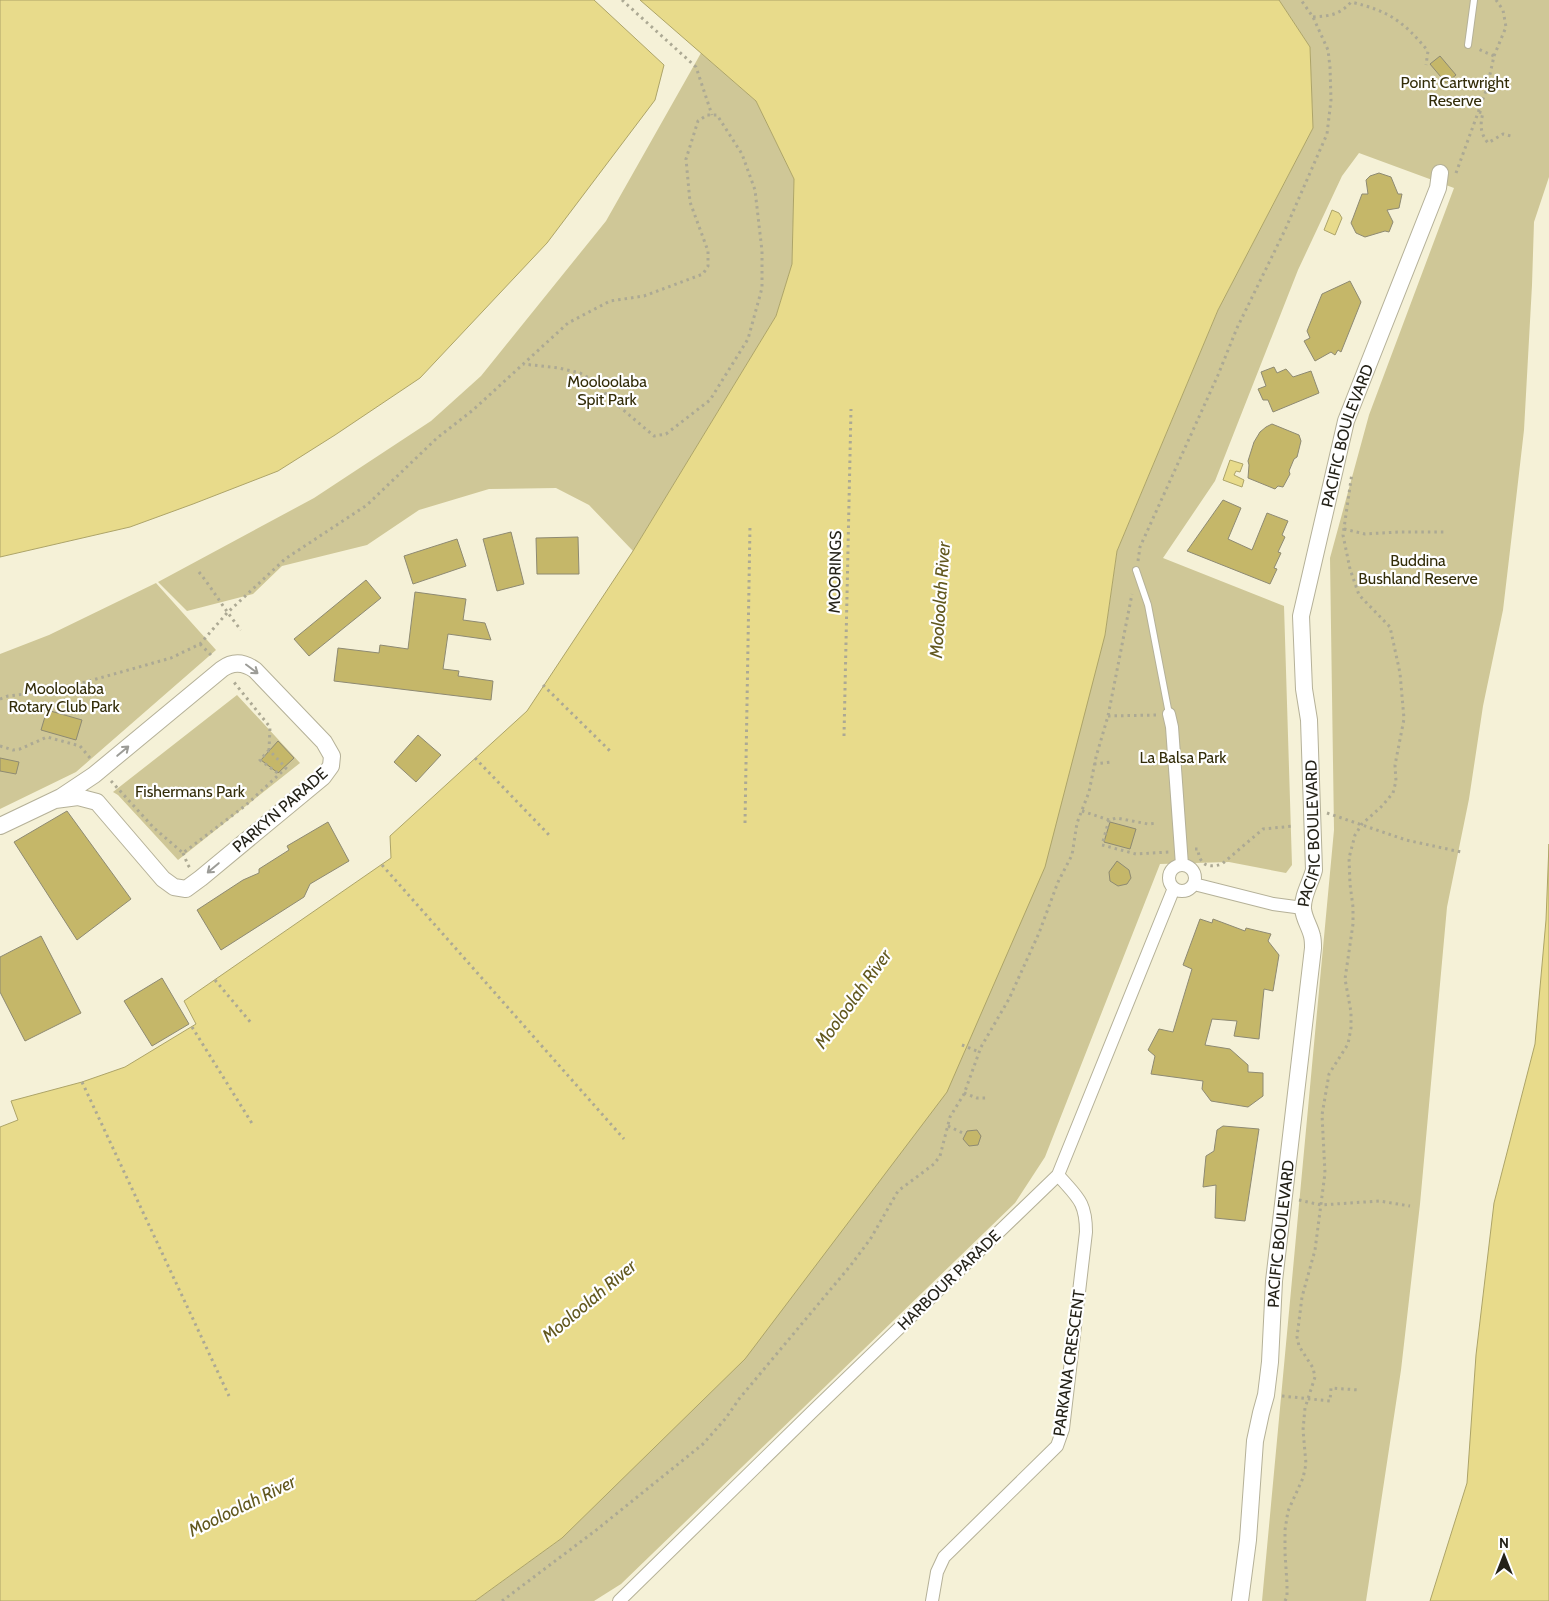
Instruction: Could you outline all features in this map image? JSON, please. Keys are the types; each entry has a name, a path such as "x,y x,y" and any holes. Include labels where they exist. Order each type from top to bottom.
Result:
{"street":[{"name":"PACIFIC BOULEVARD","path":"1240,1601 1248,1540 1255,1441 1266,1395 1272,1335 1274,1280 1313,948 1312,935 1306,923 1303,908 1314,870 1309,720 1304,689 1301,616 1346,420 1438,188 1447,176"},
{"name":"PARKYN PARADE","path":"97,802 164,880 174,887 183,889 193,885 328,772 332,760 330,750 255,670 241,663 229,664 222,668"},
{"path":"0,826 55,800 101,770 222,668"},
{"path":"1169,714 1172,727 1182,865"},
{"path":"55,800 78,797 97,802 95,786 96,779 101,770"},
{"path":"1182,865 1189,866 1196,876 1194,884 1190,889 1178,891 1170,882 1170,872 1175,867 1182,865"},
{"path":"1194,884 1274,904 1303,908"},
{"name":"HARBOUR PARADE","path":"619,1601 1058,1175 1174,888"},
{"name":"PARKANA CRESCENT","path":"932,1601 937,1572 944,1556 1057,1446 1062,1429 1086,1232 1086,1216 1081,1201 1058,1175"}],"lane":[{"path":"1468,45 1474,0"},
{"path":"1136,570 1148,605 1169,714"}],"path":[{"path":"622,0 696,67 712,115"},
{"path":"502,1601 595,1531 703,1444 851,1265 871,1238 898,1191 934,1164 940,1156 950,1117 964,1093 979,1052 1009,999 1039,933 1058,882 1072,855 1077,823 1089,792 1094,764 1108,716 1140,547 1218,375 1237,328 1285,230 1327,134 1331,100 1328,50 1313,17 1301,0"},
{"path":"1447,176 1479,112 1487,88 1494,56 1506,27 1503,10 1496,0"},
{"path":"1313,17 1331,16 1344,10 1351,2 1373,8 1400,22 1414,35 1428,51 1426,65"},
{"path":"1468,45 1494,56"},
{"path":"1479,112 1484,113 1480,126 1488,143 1503,134 1511,136"},
{"path":"0,699 8,696 57,690 171,658 200,644 227,613 285,559 367,505 437,438 473,410 523,364 568,323 610,301 644,296 703,274 708,266 708,251 690,202 686,159 698,121 706,114 717,115 742,154 755,190 762,250 762,288 748,339 710,400 666,434 654,436 608,397 598,383 580,373 559,368 523,364"},
{"name":"MOORINGS","path":"844,736 851,409"},
{"path":"1285,1601 1287,1597 1287,1584 1285,1530 1288,1511 1303,1478 1306,1464 1303,1430 1305,1408 1315,1378 1313,1368 1299,1346 1298,1329 1302,1297 1315,1250 1325,1173 1322,1134 1329,1074 1348,1044 1351,1028 1351,1012 1345,979 1353,924 1349,858 1355,835 1362,824 1393,793 1396,781 1395,765 1404,719 1400,673 1390,627 1359,595 1350,569 1343,535 1352,472"},
{"path":"746,824 750,525"},
{"path":"1344,529 1365,534 1447,532"},
{"path":"199,572 241,630"},
{"path":"200,644 270,727 269,750 260,760 279,774"},
{"path":"543,685 610,751"},
{"path":"1108,716 1169,714"},
{"path":"0,746 13,750 20,749 48,738 80,746 154,828 183,853 246,804 286,768 269,750"},
{"path":"475,758 550,836"},
{"path":"1094,764 1111,762"},
{"path":"1082,811 1109,820 1117,818 1148,824 1157,823"},
{"path":"1362,824 1406,840 1461,852"},
{"path":"382,865 624,1139"},
{"path":"215,980 252,1024"},
{"path":"192,1027 253,1125"},
{"path":"962,1045 979,1052"},
{"path":"82,1082 229,1396"},
{"path":"964,1093 977,1098 988,1098"},
{"path":"948,1126 965,1134"},
{"path":"1284,1196 1321,1205 1379,1201 1410,1206"},
{"path":"1266,1395 1330,1401 1331,1388 1359,1390"}],"green space":[{"path":"1279,0 1549,0 1549,177 1534,222 1524,430 1503,610 1483,706 1469,799 1447,907 1420,1204 1401,1370 1366,1601 1262,1601 1334,830 1330,558 1369,415 1454,188 1359,153 1342,176 1298,270 1215,481 1163,558 1284,606 1292,865 1286,873 1229,862 1160,864 1045,1157 1015,1203 621,1584 594,1601 475,1601 562,1538 1105,635 1117,551 1218,310 1313,128 1310,47"},
{"name":"Mooloolaba Spit Park","path":"701,53 756,101 794,179 792,264 776,316 633,551 589,505 556,488 489,489 419,510 367,545 282,566 253,594 187,611 158,582 314,498 431,421 481,376 606,221"},
{"name":"Mooloolaba Rotary Club Park","path":"156,583 216,650 76,772 0,809 0,654 49,635"},
{"name":"Fishermans Park","path":"237,695 300,763 178,860 118,795 113,792"}],"water":[{"path":"0,0 594,0 664,65 655,100 547,243 420,378 278,471 130,527 0,557"},
{"name":"Mooloolah River","path":"640,0 1279,0 1310,47 1313,128 1218,310 1117,551 1105,635 1045,867 947,1092 745,1359 562,1538 475,1601 0,1601 0,1127 18,1120 11,1101 82,1082 125,1067 196,1024 184,1001 391,858 390,836 527,711 633,551 776,316 792,264 794,179 756,101"},
{"path":"1332,210 1339,213 1342,218 1335,235 1324,230"},
{"path":"1230,460 1243,464 1240,472 1236,471 1234,475 1244,480 1242,487 1223,480"},
{"path":"1549,844 1549,1601 1430,1601 1467,1483 1476,1355 1494,1203 1535,1044 1546,920"}],"building":[{"path":"1440,56 1456,75 1446,83 1430,64"},
{"path":"1379,173 1391,177 1398,194 1402,194 1399,208 1387,210 1393,222 1389,232 1385,231 1365,237 1356,233 1351,223 1362,194 1368,194 1366,180 1370,176"},
{"path":"1350,281 1361,302 1341,352 1338,350 1335,355 1331,352 1315,361 1304,341 1310,338 1307,331 1322,294"},
{"path":"1274,367 1277,373 1286,369 1293,377 1311,371 1319,393 1273,412 1268,400 1263,400 1258,389 1266,386 1261,372"},
{"path":"1272,424 1299,435 1301,441 1297,457 1294,459 1289,471 1290,474 1283,487 1278,486 1275,489 1248,478 1248,461 1254,442 1260,432"},
{"path":"1223,500 1241,508 1228,539 1252,550 1267,513 1288,521 1282,535 1285,537 1278,552 1281,553 1274,568 1277,569 1270,584 1187,551"},
{"path":"511,532 524,584 497,591 483,539"},
{"path":"578,537 579,574 537,574 536,538"},
{"path":"457,539 466,566 413,584 404,556"},
{"path":"366,580 381,598 309,656 294,639"},
{"path":"415,592 466,599 463,620 485,623 491,640 448,634 443,669 459,671 458,676 493,681 491,700 334,681 338,648 379,653 380,645 408,649"},
{"path":"47,710 82,720 76,740 41,730"},
{"path":"418,735 441,755 416,782 394,762"},
{"path":"278,741 294,758 278,773 261,760"},
{"path":"0,758 19,762 16,774 0,771"},
{"path":"67,811 131,899 77,940 14,842"},
{"path":"328,822 349,861 310,884 304,897 221,950 197,910 243,880 259,873 259,869 289,850 287,846"},
{"path":"1110,822 1136,829 1130,849 1104,842"},
{"path":"1117,861 1129,870 1131,878 1127,884 1118,886 1110,881 1109,872"},
{"path":"1200,919 1212,923 1213,919 1245,931 1246,928 1271,934 1268,941 1279,955 1273,991 1264,989 1259,1039 1234,1036 1237,1021 1212,1019 1205,1045 1230,1049 1248,1065 1248,1072 1263,1073 1263,1096 1248,1107 1211,1101 1202,1089 1203,1081 1151,1074 1155,1056 1148,1050 1159,1029 1173,1032 1192,969 1183,965"},
{"path":"41,936 81,1013 25,1041 0,992 0,957"},
{"path":"162,978 189,1024 152,1046 124,1001"},
{"path":"1223,1126 1259,1129 1245,1221 1215,1218 1216,1185 1203,1187 1206,1156 1214,1151 1217,1130"},
{"path":"977,1130 981,1136 978,1145 969,1146 963,1139 967,1131"}],"park label":[{"name":"Point Cartwright Reserve","path":"1455,91"},
{"name":"Buddina Bushland Reserve","path":"1418,569"},
{"name":"La Balsa Park","path":"1183,757"}]}
